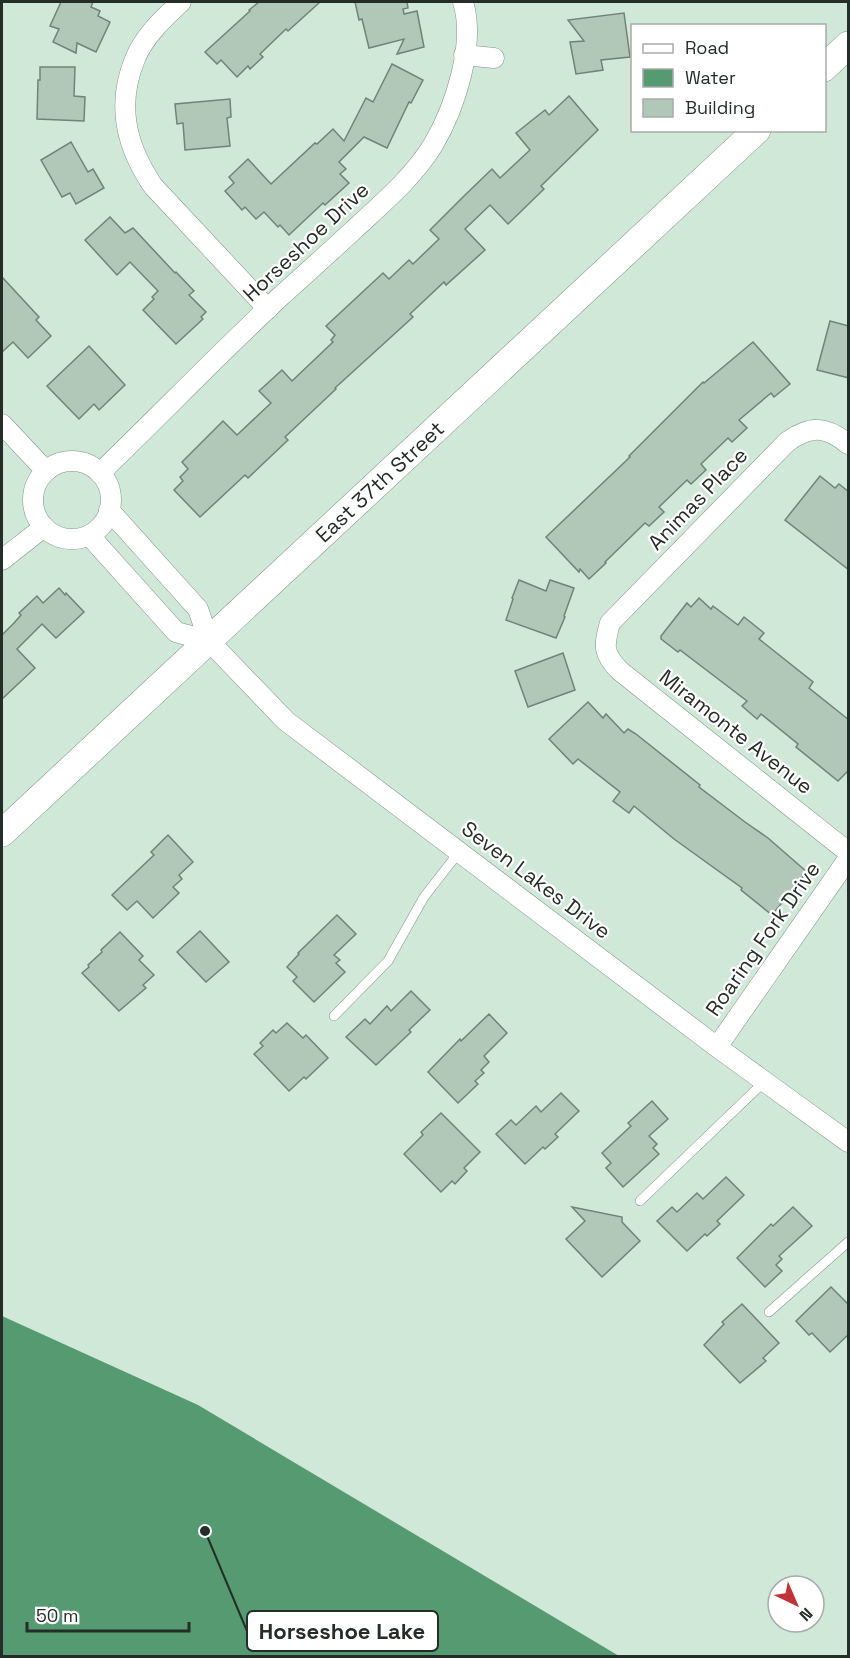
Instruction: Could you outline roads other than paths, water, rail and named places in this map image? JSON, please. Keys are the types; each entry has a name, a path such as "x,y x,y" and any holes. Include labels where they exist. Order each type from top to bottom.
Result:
{"main road":[{"path":"826,67 849,45"},
{"name":"East 37th Street","path":"2,833 755,132"}],"street":[{"path":"181,2 150,33 135,58 128,81 126,129 141,168 153,186 268,309"},
{"name":"Horseshoe Drive","path":"100,473 416,169 449,115 459,84 467,33 467,13 463,2"},
{"path":"464,55 494,58"},
{"path":"2,424 46,471"},
{"name":"Animas Place","path":"605,643 610,623 787,442 799,434 812,430 824,430 837,435 849,444"},
{"path":"68,461 80,462 100,473 107,483 110,495 109,510 99,528 89,535 65,538 44,527 33,505 38,481 46,471 68,461"},
{"name":"Seven Lakes Drive","path":"109,510 198,609 209,641 286,722 717,1047 849,1142"},
{"path":"2,560 44,527"},
{"path":"89,535 176,632 209,641"},
{"name":"Miramonte Avenue","path":"605,643 607,653 620,671 849,852"},
{"name":"Roaring Fork Drive","path":"717,1047 849,859"}],"lane":[{"path":"334,1016 388,961 424,897 459,852"},
{"path":"640,1201 765,1081"},
{"path":"769,1312 849,1242"}],"water":[{"path":"2,1316 198,1405 619,1656 2,1656"}],"place":[{"name":"Horseshoe Lake","path":"205,1531"}]}
